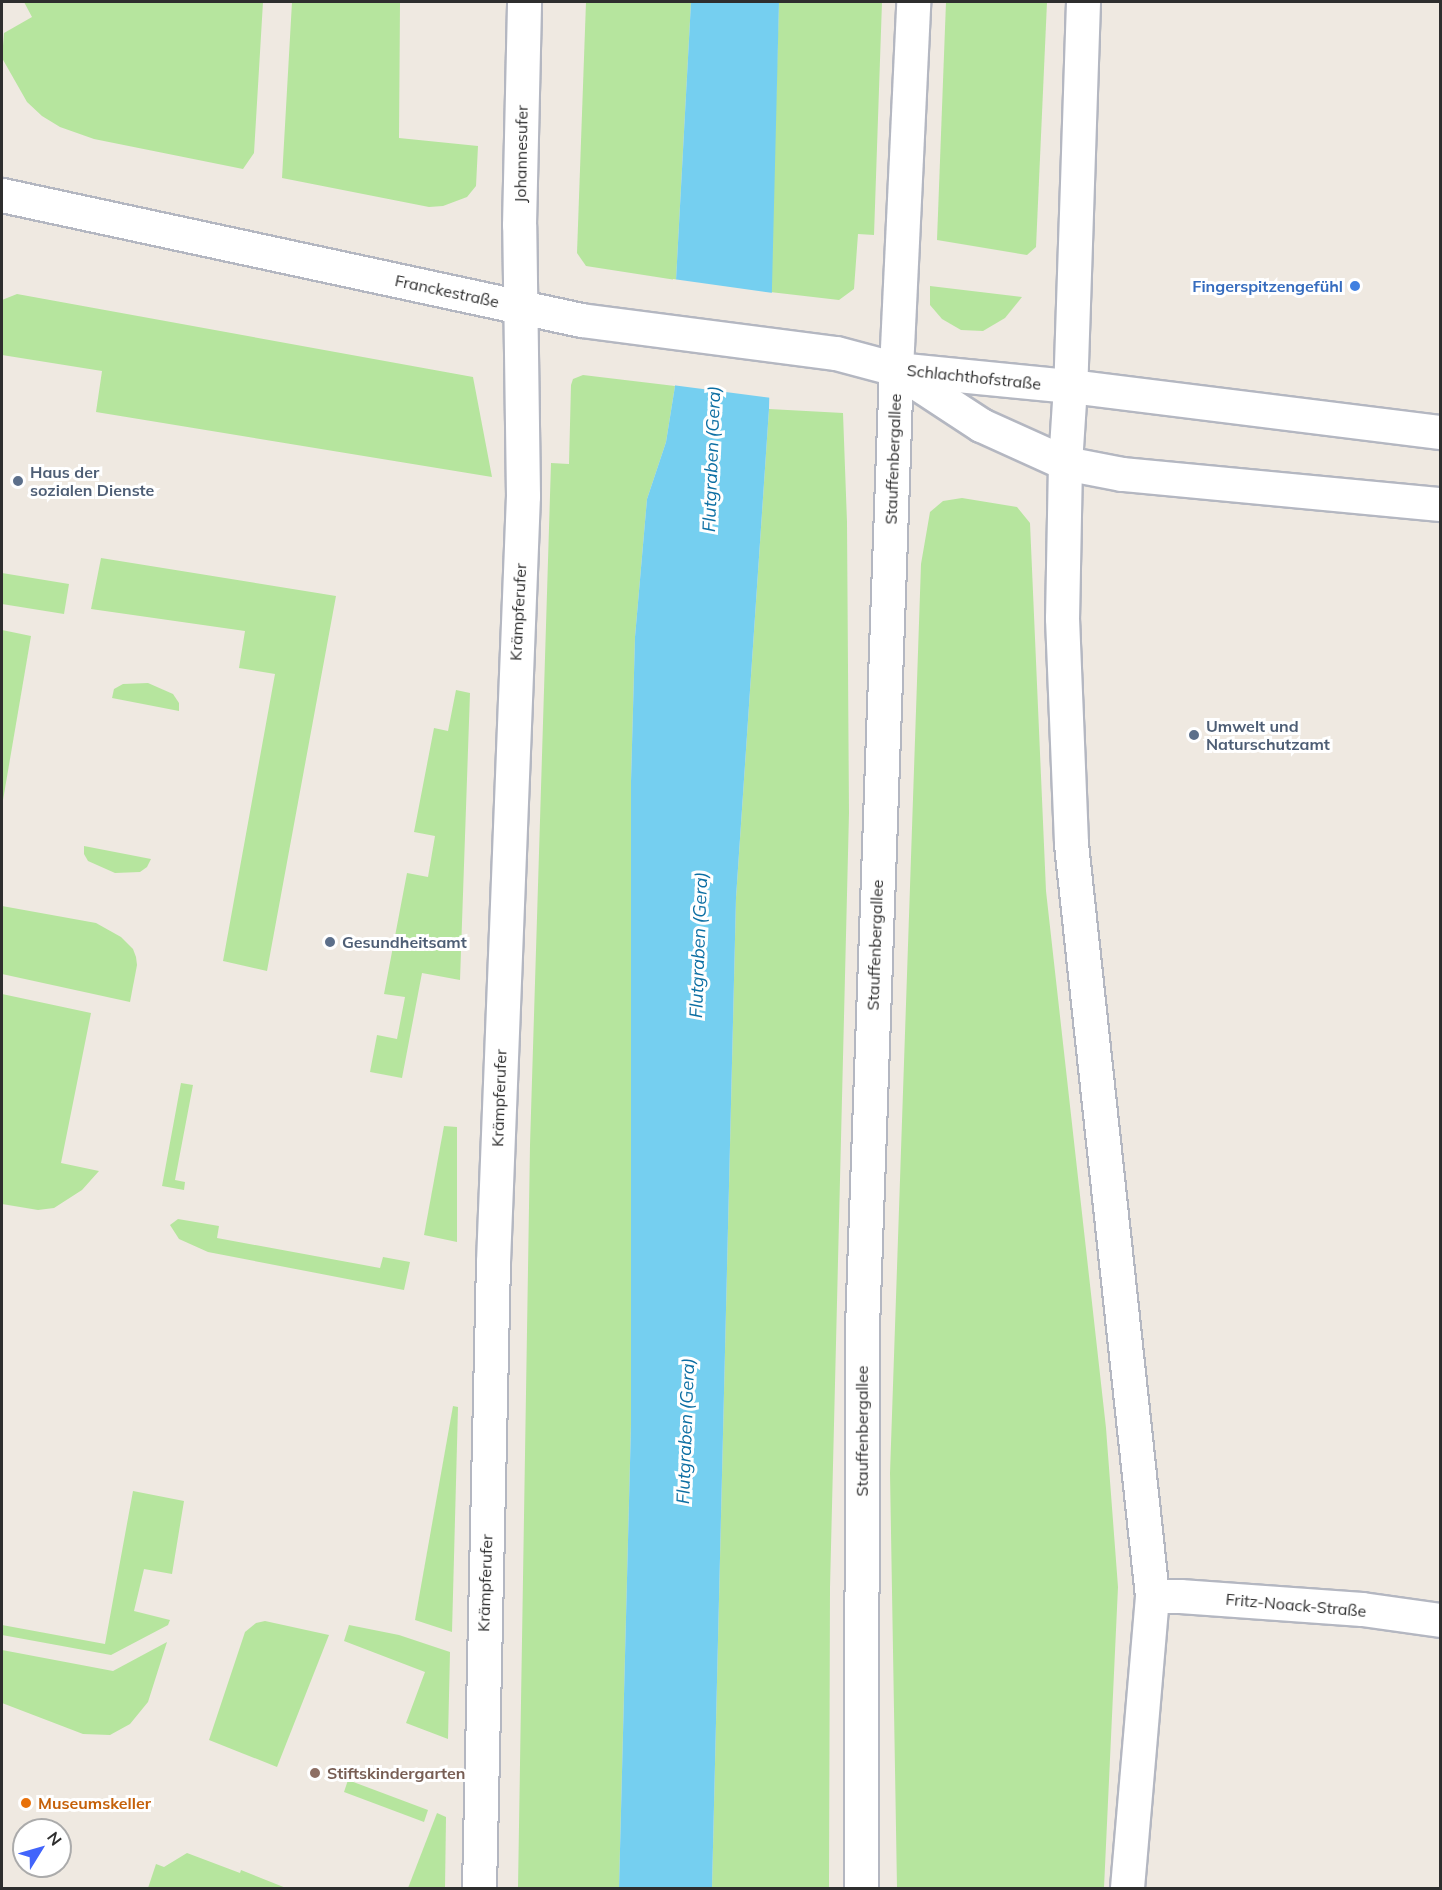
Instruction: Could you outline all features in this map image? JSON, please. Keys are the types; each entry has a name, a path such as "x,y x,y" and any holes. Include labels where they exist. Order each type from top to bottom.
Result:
{"main road":[{"name":"Johannesufer","path":"519,307 524,2"},
{"name":"Stauffenbergallee","path":"861,1888 862,1327 896,369 912,2"},
{"path":"1083,2 1062,580 1071,844 1152,1596 1127,1888"},
{"name":"Franckestraße","path":"2,195 581,320 836,353 896,369"},
{"name":"Krämpferufer","path":"480,1888 493,1262 523,496 523,375 519,307"},
{"name":"Schlachthofstraße","path":"896,369 1070,386 1440,432"},
{"name":"Schlachthofstraße","path":"896,369 981,425 1065,463 1122,474 1440,504"},
{"name":"Fritz-Noack-Straße","path":"1152,1596 1362,1609 1440,1620"}],"green space":[{"path":"24,2 263,2 254,153 243,169 94,139 60,127 42,116 27,102 2,58 4,33 32,17"},
{"path":"292,2 400,2 399,138 478,146 476,186 467,197 443,206 429,207 282,178"},
{"path":"586,2 691,2 676,280 586,266 577,253"},
{"path":"779,2 882,2 874,235 858,234 854,289 839,300 770,292"},
{"path":"946,2 1047,2 1036,247 1027,255 937,240"},
{"path":"930,286 1022,297 1005,318 983,331 961,330 942,319 930,305"},
{"path":"17,294 473,377 492,477 96,412 102,371 2,355 2,300"},
{"path":"583,375 675,386 666,442 647,499 635,637 631,781 631,1424 619,1888 518,1888 530,1145 551,463 569,464 571,385 573,379"},
{"path":"769,409 843,413 847,522 849,813 830,1588 829,1888 712,1888 736,898"},
{"path":"962,498 1017,507 1030,523 1046,891 1106,1428 1118,1587 1104,1888 897,1888 890,1473 921,564 930,512 943,501"},
{"path":"101,558 336,596 267,971 223,961 275,674 239,668 245,631 91,609"},
{"path":"2,573 69,584 64,614 2,604"},
{"path":"2,630 31,636 2,806"},
{"path":"148,683 173,694 179,703 179,711 112,698 114,689 123,684"},
{"path":"456,690 470,693 460,980 422,973 402,1078 370,1072 377,1035 397,1039 405,997 384,994 407,873 428,877 435,836 414,832 434,728 448,731"},
{"path":"84,846 151,859 147,867 140,872 115,873 88,861 84,854"},
{"path":"2,906 96,923 121,937 133,949 136,957 137,965 130,1002 2,974"},
{"path":"2,994 91,1013 61,1163 99,1171 82,1190 54,1208 38,1210 2,1204"},
{"path":"181,1083 193,1085 175,1180 185,1182 184,1190 162,1186"},
{"path":"444,1126 457,1127 457,1242 424,1235"},
{"path":"178,1219 219,1226 217,1238 380,1268 383,1257 410,1262 404,1290 208,1252 179,1239 170,1225"},
{"path":"453,1406 458,1407 452,1632 415,1620"},
{"path":"133,1491 184,1501 172,1574 144,1569 134,1611 170,1620 168,1625 111,1655 2,1635 2,1625 105,1644"},
{"path":"265,1621 329,1635 277,1767 209,1740 245,1632 256,1623"},
{"path":"349,1625 399,1635 450,1652 448,1739 406,1723 425,1672 344,1641"},
{"path":"167,1642 148,1702 130,1724 110,1735 83,1734 2,1703 2,1650 113,1671"},
{"path":"348,1780 428,1810 424,1822 344,1792"},
{"path":"437,1813 446,1817 445,1888 408,1888"},
{"path":"187,1853 240,1873 241,1870 286,1888 148,1888 156,1864 164,1867"}],"water":[{"name":"Flutgraben (Gera)","path":"691,2 779,2 769,409 736,898 712,1888 619,1888 631,1424 631,781 635,637 647,499 666,442 675,386 676,280"}],"pier":[{"path":"673,279 773,293 772,398 672,385"}],"place":[{"name":"Fingerspitzengefühl","path":"1355,286"},
{"name":"Haus der sozialen Dienste","path":"18,481"},
{"name":"Umwelt und Naturschutzamt","path":"1194,735"},
{"name":"Gesundheitsamt","path":"330,942"},
{"name":"Stiftskindergarten","path":"315,1773"},
{"name":"Museumskeller","path":"26,1803"}]}
